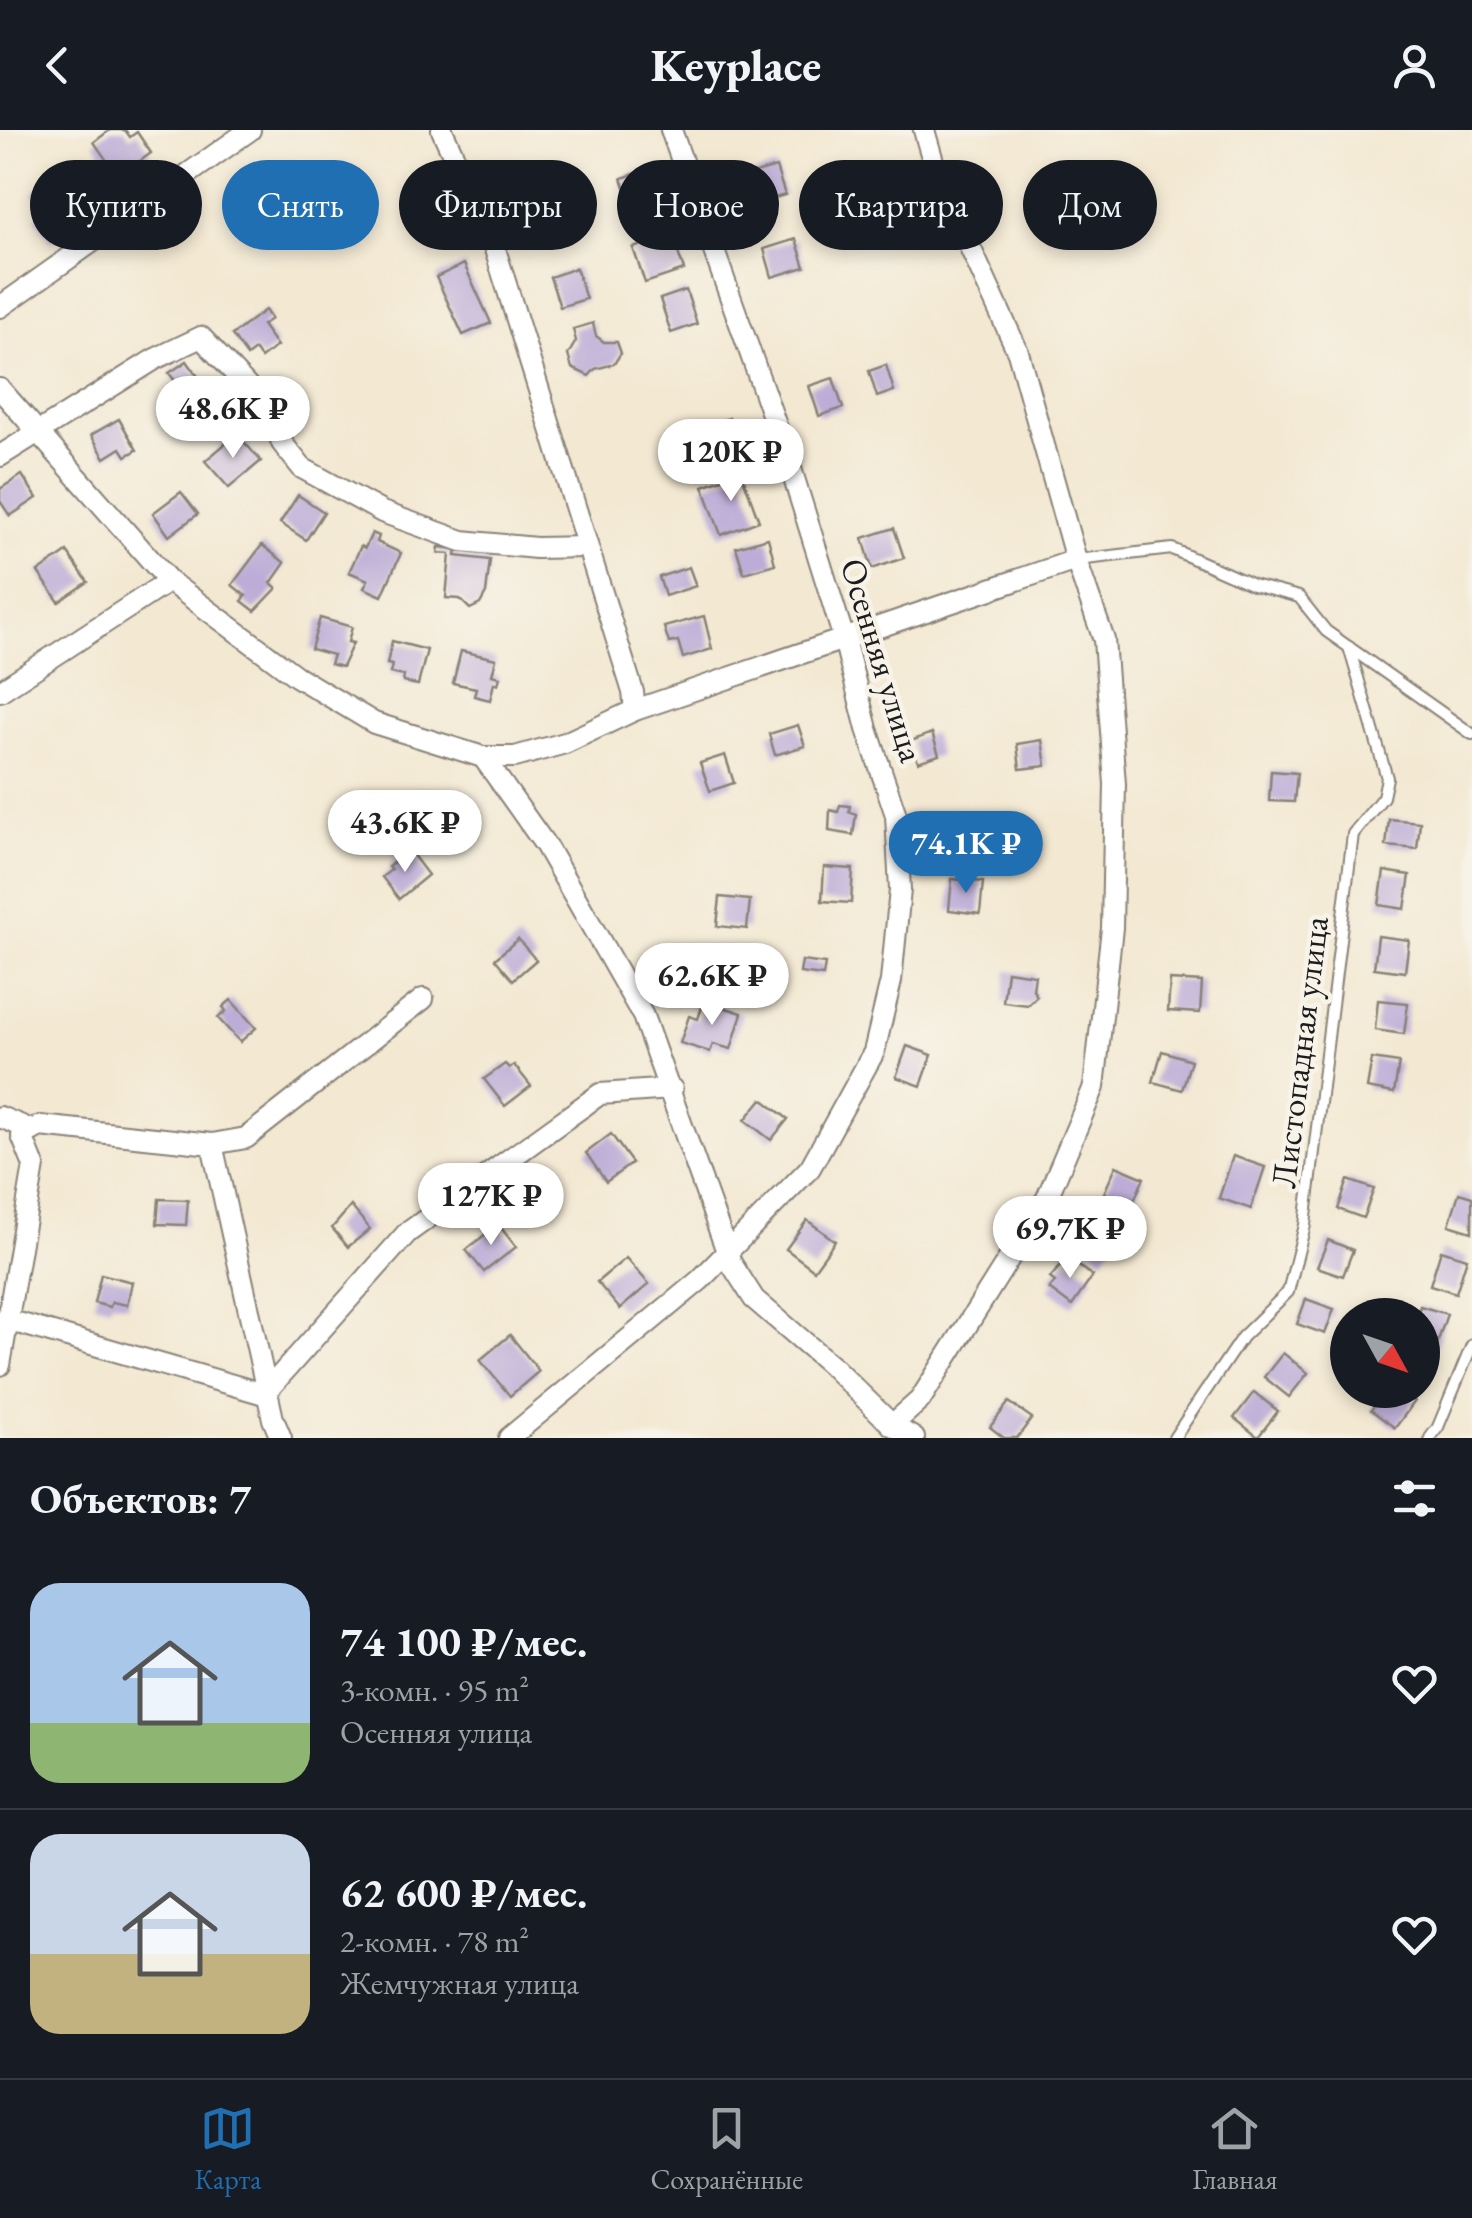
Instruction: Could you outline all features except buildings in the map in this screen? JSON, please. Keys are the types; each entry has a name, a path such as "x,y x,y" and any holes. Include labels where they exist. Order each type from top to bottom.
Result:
{"street":[{"path":"0,307 250,130"},
{"path":"442,130 494,246 633,692 635,710"},
{"name":"Осенняя улица","path":"510,1438 700,1280 810,1168 874,1052 891,981 900,890 896,815 788,459 670,130"},
{"path":"886,1432 920,1400 1047,1198 1094,1087 1112,928 1115,784 1104,640 1076,560 1018,352 937,175 924,130"},
{"path":"0,456 155,358 201,337 272,413 282,443 302,468 366,504 462,541 536,548 587,546"},
{"path":"0,390 169,581 296,676 374,723 482,758 515,757 565,743 635,710 1076,560"},
{"path":"0,691 169,581"},
{"path":"482,758 546,846 644,1016 728,1252 754,1299 831,1365 886,1432 914,1438"},
{"path":"0,1365 4,1321 34,1166 22,1136 40,1126 212,1144 246,1138 423,1000"},
{"path":"4,1321 264,1394 407,1233 600,1094 672,1089"},
{"path":"0,1117 32,1130"},
{"path":"212,1144 280,1438"}],"lane":[{"path":"1076,560 1172,548 1253,585 1299,597 1326,631 1472,734"},
{"name":"Листопадная улица","path":"1174,1438 1242,1337 1288,1292 1305,1225 1354,834 1383,797 1387,778 1349,647"},
{"path":"1430,1438 1472,1345"}]}
